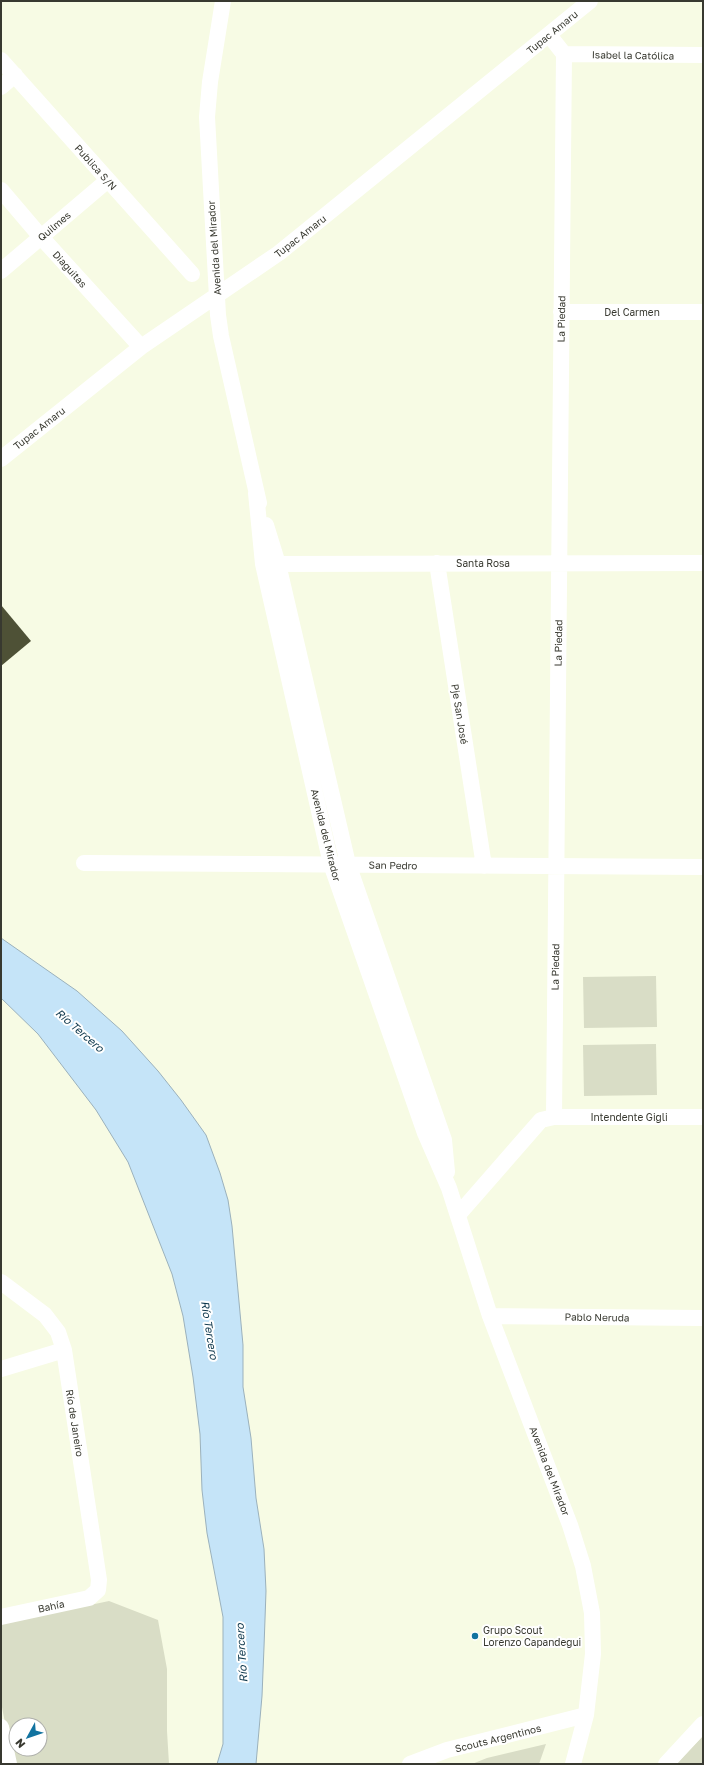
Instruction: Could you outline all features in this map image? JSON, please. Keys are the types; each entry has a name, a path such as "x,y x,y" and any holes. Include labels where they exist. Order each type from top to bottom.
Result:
{"street":[{"name":"Avenida del Mirador","path":"223,1 210,82 208,117 217,297 221,336 271,564 331,864 425,1133 449,1188 490,1316 570,1525 583,1566 592,1614 593,1654 586,1715 573,1764"},
{"name":"Tupac Amaru","path":"1,459 141,347 217,297 279,253 590,1"},
{"path":"549,35 564,54"},
{"name":"Isabel la Católica","path":"564,54 703,56"},
{"name":"La Piedad","path":"554,1116 564,54"},
{"name":"Publica S/N","path":"1,60 192,274"},
{"path":"1,87 15,75"},
{"name":"Quilmes","path":"1,271 108,180"},
{"name":"Diaguitas","path":"1,190 41,237 141,347"},
{"name":"Del Carmen","path":"561,312 703,312"},
{"name":"Pje San José","path":"437,563 484,866"},
{"name":"Santa Rosa","path":"271,564 703,563"},
{"name":"Avenida del Mirador","path":"271,564 348,864 444,1140 449,1188"},
{"name":"San Pedro","path":"84,862 703,867"},
{"path":"458,1215 541,1120 554,1116"},
{"name":"Intendente Gigli","path":"554,1116 703,1117"},
{"name":"Río de Janeiro","path":"1,1282 45,1315 58,1332 64,1350 99,1580 98,1590"},
{"name":"Pablo Neruda","path":"490,1316 703,1318"},
{"path":"1,1369 64,1350"},
{"name":"Bahía","path":"1,1617 89,1598 98,1590"},
{"name":"Scouts Argentinos","path":"410,1764 447,1750 586,1715"},
{"path":"666,1764 703,1724"},
{"path":"1,1727 9,1764"}],"green space":[{"path":"656,976 657,1027 584,1028 583,977"},
{"path":"656,1044 657,1095 584,1096 583,1045"},
{"path":"109,1601 158,1620 167,1669 167,1731 169,1764 13,1764 12,1757 48,1757 48,1717 8,1717 8,1738 1,1702 1,1624"},
{"path":"703,1736 703,1764 676,1764"},
{"path":"546,1744 539,1764 472,1764 487,1758"}],"water":[{"name":"Río Tercero","path":"1,938 77,991 122,1031 158,1071 206,1135 220,1173 228,1200 232,1226 243,1345 243,1387 251,1438 256,1498 264,1549 266,1591 264,1647 262,1696 256,1764 217,1764 223,1744 223,1617 207,1533 202,1490 200,1434 193,1377 183,1316 172,1274 128,1162 96,1110 38,1034 1,998"}],"building":[{"path":"1,605 31,641 1,666"}],"place":[{"name":"Grupo Scout Lorenzo Capandegui","path":"475,1636"}]}
